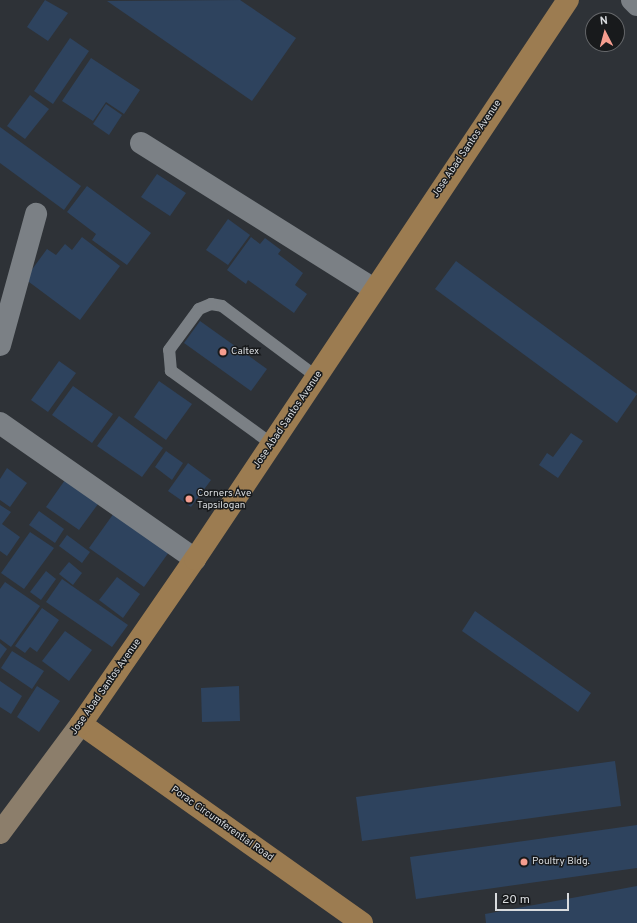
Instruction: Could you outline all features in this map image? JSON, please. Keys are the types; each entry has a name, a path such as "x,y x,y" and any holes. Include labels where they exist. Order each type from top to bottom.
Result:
{"main road":[{"name":"Jose Abad Santos Avenue","path":"0,833 81,724 196,559 374,289 568,0"},
{"name":"Porac Circumferential Road","path":"81,724 362,923"}],"street":[{"path":"632,0 637,5"},
{"path":"141,143 374,289"},
{"path":"0,345 36,214"},
{"path":"0,423 196,559"}],"lane":[{"path":"272,444 171,371 169,350 199,309 211,304 222,306 317,377"}],"building":[{"path":"45,0 68,13 48,41 27,27"},
{"path":"240,0 296,38 252,101 107,1"},
{"path":"70,38 89,51 53,104 34,91"},
{"path":"91,58 140,90 124,114 106,102 93,121 62,101"},
{"path":"30,95 49,109 25,139 7,126"},
{"path":"106,104 122,115 109,135 93,124"},
{"path":"0,127 81,186 64,210 0,163"},
{"path":"157,174 186,193 170,216 141,197"},
{"path":"87,186 151,233 127,265 92,240 96,234 67,212"},
{"path":"228,219 250,235 228,265 206,250"},
{"path":"82,237 120,266 80,320 25,279 47,249 56,255 65,244 72,250"},
{"path":"251,237 260,244 265,238 281,250 278,254 303,273 295,285 307,294 294,313 248,280 246,284 227,270"},
{"path":"456,261 637,394 617,423 435,289"},
{"path":"200,321 267,369 251,391 184,343"},
{"path":"59,361 76,373 48,412 31,400"},
{"path":"159,381 192,404 166,440 134,417"},
{"path":"73,386 113,414 92,443 52,415"},
{"path":"119,416 163,448 142,477 97,446"},
{"path":"571,433 583,441 558,478 539,465 547,453 553,457"},
{"path":"166,451 183,463 172,480 155,467"},
{"path":"188,463 211,480 191,507 168,491"},
{"path":"7,468 27,483 10,507 0,500 0,479"},
{"path":"65,480 98,504 79,530 46,507"},
{"path":"0,505 11,512 2,524 20,537 7,556 0,551"},
{"path":"39,511 64,529 55,543 29,525"},
{"path":"114,513 169,552 144,587 89,548"},
{"path":"30,532 54,548 24,589 1,573"},
{"path":"67,535 90,552 82,563 59,546"},
{"path":"69,562 82,573 73,585 59,574"},
{"path":"46,571 56,579 41,600 30,592"},
{"path":"117,577 140,594 123,618 99,600"},
{"path":"62,579 128,625 112,647 46,602"},
{"path":"5,582 40,606 11,647 0,639 0,589"},
{"path":"42,608 59,620 37,652 30,647 25,653 15,646"},
{"path":"475,611 591,693 578,712 462,631"},
{"path":"65,631 92,650 69,681 42,661"},
{"path":"0,643 7,649 0,659"},
{"path":"12,651 44,671 32,689 1,668"},
{"path":"0,681 22,696 11,714 0,707"},
{"path":"37,686 60,701 39,732 17,717"},
{"path":"239,686 240,721 202,722 201,688"},
{"path":"615,761 621,806 362,841 356,797"},
{"name":"Poultry Bldg.","path":"637,825 637,868 416,899 410,857"},
{"path":"637,886 637,923 486,923 485,914"}],"place":[{"name":"Caltex","path":"223,352"},
{"name":"Corners Ave Tapsilogan","path":"189,499"},
{"name":"Poultry Bldg.","path":"524,862"}]}
